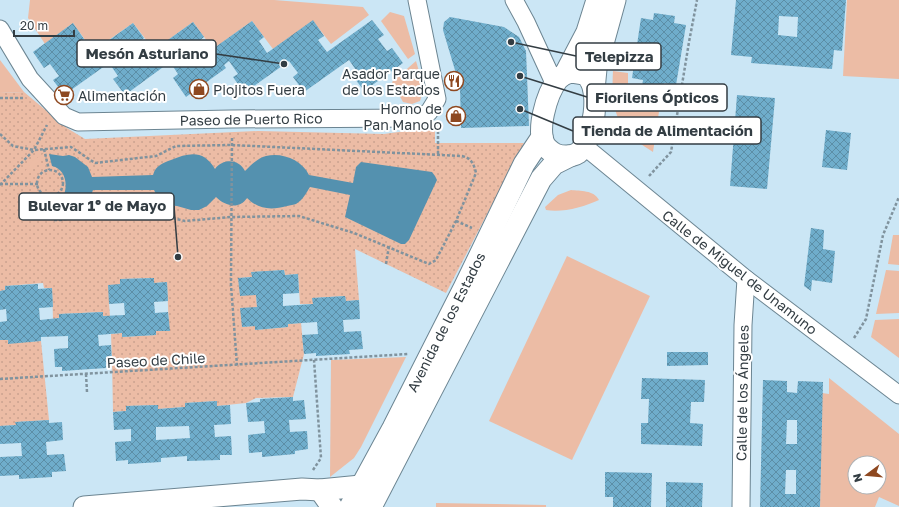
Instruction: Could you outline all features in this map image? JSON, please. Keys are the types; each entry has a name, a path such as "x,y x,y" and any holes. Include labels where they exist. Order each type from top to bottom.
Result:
{"street":[{"path":"417,0 437,99 429,112"},
{"path":"514,0 560,79"},
{"path":"597,0 587,32 545,109 542,123 542,137 544,145 551,152 559,156 577,151 592,124 596,69 615,0"},
{"name":"Paseo de Puerto Rico","path":"0,29 30,79 64,116 78,122 418,118 429,112"},
{"path":"560,79 572,72 584,74 591,82 594,90"},
{"name":"Avenida de los Estados","path":"350,507 393,428 467,282 524,164 542,137"},
{"name":"Calle de Miguel de Unamuno","path":"577,151 636,190 746,280 899,395"},
{"name":"Avenida de los Estados","path":"370,507 541,179 554,164 577,151"},
{"name":"Calle de los Ángeles","path":"741,507 743,325 746,280"},
{"path":"84,507 360,487 383,483"},
{"path":"311,490 332,507"}],"path":[{"path":"636,190 671,152 697,0"},
{"path":"0,184 34,150 57,107"},
{"path":"429,112 438,118 438,154"},
{"path":"0,134 13,146 34,150 71,147 94,163 156,156 176,146 232,145 462,156 467,157 472,161 475,166 476,173 456,221 433,263 426,263 389,246 354,233 299,216 231,217 185,221 160,215 142,206 110,202 100,204 66,219 53,220 48,216 48,195"},
{"path":"232,145 231,285 237,365"},
{"path":"44,149 49,170"},
{"path":"49,170 56,171 63,180 61,190 57,194 48,195 42,192 38,184 42,173 49,170"},
{"path":"0,184 38,184"},
{"path":"845,354 866,319 883,236 899,196"},
{"path":"386,264 389,246"},
{"name":"Paseo de Chile","path":"0,379 431,352"},
{"path":"311,490 321,458 314,360"},
{"path":"86,374 87,392"}],"shaded area":[{"path":"30,0 274,0 363,7 369,15 331,44 313,21 273,49 252,21 213,49 193,22 154,50 133,23 93,51 73,23 45,44 28,18"},
{"path":"847,0 899,0 899,79 843,76"},
{"path":"390,12 404,16 415,54 408,59 381,21"},
{"path":"0,60 24,92 0,93"},
{"path":"416,61 424,88 420,101 412,104 403,102 392,82"},
{"path":"613,71 628,73 628,90 661,98 653,152 628,134 619,120 613,99"},
{"path":"24,92 67,128 85,139 258,131 384,134 435,127 435,143 524,143 446,293 355,249 359,300 346,301 345,296 313,298 313,304 300,304 298,274 285,275 284,270 252,272 252,277 239,278 256,295 257,307 242,327 255,326 255,330 288,327 288,324 301,323 304,354 293,397 256,398 246,403 217,406 217,401 185,403 185,407 158,409 158,405 126,406 126,411 113,412 111,334 122,333 122,337 156,335 156,331 169,331 167,282 154,283 154,278 120,279 120,284 109,304 110,316 103,316 102,312 59,314 59,318 53,319 52,288 44,288 43,283 5,286 5,290 0,291 0,93"},
{"path":"43,154 43,159 35,164 27,177 22,176 32,161"},
{"path":"571,190 594,194 599,200 573,209 559,211 546,210 545,207 558,195"},
{"path":"893,235 899,235 899,265 888,264"},
{"path":"567,256 650,296 572,460 489,421"},
{"path":"886,270 899,271 899,313 876,314"},
{"path":"899,319 899,358 871,337 875,320"},
{"path":"0,340 8,340 8,343 41,341 49,420 16,422 16,425 0,426"},
{"path":"406,357 361,447 354,458 330,477 331,360"},
{"path":"829,378 899,434 899,506 879,497 875,507 820,507 822,393 829,394"},
{"path":"436,503 546,505 546,507 436,507"}],"water":[{"path":"49,154 63,156 69,155 75,157 88,167 92,177 153,175 156,169 163,163 184,155 196,154 206,158 215,169 222,163 231,161 239,164 245,171 260,158 278,155 297,161 309,175 353,183 356,167 361,162 432,172 437,180 409,240 405,244 401,244 345,217 350,195 310,187 298,202 281,207 261,207 247,198 240,204 232,205 224,203 216,197 207,206 199,210 191,210 168,205 158,198 154,190 93,190 89,199 82,205 53,213 52,201 64,195 66,186 63,173 52,166"}],"building":[{"path":"736,0 846,0 842,51 834,50 832,69 751,63 752,57 731,55","holes":["779,16 798,17 797,37 778,35"]},
{"path":"654,13 675,16 674,23 686,25 676,85 664,83 663,90 642,87 643,80 632,78 641,18 653,20"},
{"path":"450,17 504,27 519,37 526,51 529,126 461,128 460,87 443,30 444,22"},
{"path":"313,20 324,36 318,40 327,52 372,20 384,35 378,39 387,51 392,48 403,63 364,91 353,76 358,73 349,60 304,92 293,77 298,73 289,61 244,93 233,77 238,74 229,61 224,65 226,68 186,97 173,78 178,74 170,62 125,95 113,79 118,76 109,63 64,95 53,80 59,76 50,64 44,68 33,52 73,23 84,39 78,43 87,56 133,23 144,38 139,42 147,55 193,22 204,37 199,41 207,53 252,21 264,37 259,41 267,53"},
{"path":"737,95 775,98 767,189 730,186"},
{"path":"826,130 851,133 847,170 822,167"},
{"path":"811,228 824,230 823,249 835,251 832,283 812,280 811,291 804,286"},
{"path":"284,270 285,275 298,274 299,293 283,294 283,306 313,304 312,298 345,296 346,301 359,300 360,319 343,320 344,332 361,331 363,349 349,350 350,354 316,356 316,353 304,354 302,335 318,334 317,322 288,324 288,327 255,330 255,326 242,327 240,308 257,307 256,295 240,296 238,278 252,277 251,272"},
{"path":"154,278 154,283 167,282 168,301 154,302 155,313 168,312 170,331 156,331 156,335 122,337 122,333 98,335 99,346 111,345 112,363 106,364 106,368 62,371 62,367 55,367 54,349 68,348 68,336 41,337 41,341 8,344 8,340 0,340 0,322 7,321 6,309 0,310 0,291 5,290 5,286 38,284 38,289 52,288 53,307 39,308 40,320 59,318 59,314 103,312 103,316 125,315 124,303 109,304 108,285 120,284 120,279"},
{"path":"667,352 708,352 708,365 667,366"},
{"path":"642,378 705,380 704,402 691,402 690,423 703,424 702,446 641,444 641,423 648,423 649,399 641,399"},
{"path":"763,380 787,381 787,392 797,393 798,381 823,382 820,507 760,507","holes":["787,420 797,420 797,444 786,444","786,470 796,470 796,494 785,494"]},
{"path":"293,397 293,401 304,400 306,419 289,420 290,432 307,431 308,449 295,451 295,454 262,457 262,452 249,453 248,435 265,433 264,421 248,422 246,403 260,402 260,399"},
{"path":"217,401 217,406 230,405 231,424 214,425 215,437 231,436 232,455 220,455 220,460 187,461 187,456 161,458 161,462 128,464 128,460 116,461 115,442 131,441 131,429 114,430 113,412 126,411 126,406 158,405 158,409 185,407 185,403","holes":["189,426 190,438 156,440 156,427"]},
{"path":"49,420 49,423 62,422 63,440 46,442 47,455 64,454 66,471 52,472 52,477 19,479 19,475 0,476 0,457 22,456 21,443 0,444 0,426 16,425 15,422"},
{"path":"605,472 652,473 651,507 613,507 613,497 605,497"},
{"path":"666,482 703,483 702,507 666,507"}],"place":[{"name":"Telepizza","path":"511,42"},
{"name":"Mesón Asturiano","path":"284,64"},
{"name":"Fiorilens Ópticos","path":"520,76"},
{"name":"Asador Parque de los Estados","path":"454,81"},
{"name":"Piojitos Fuera","path":"199,89"},
{"name":"Alimentación","path":"64,95"},
{"name":"Tienda de Alimentación","path":"520,109"},
{"name":"Horno de Pan Manolo","path":"456,116"},
{"name":"Bulevar 1º de Mayo","path":"178,257"}]}
